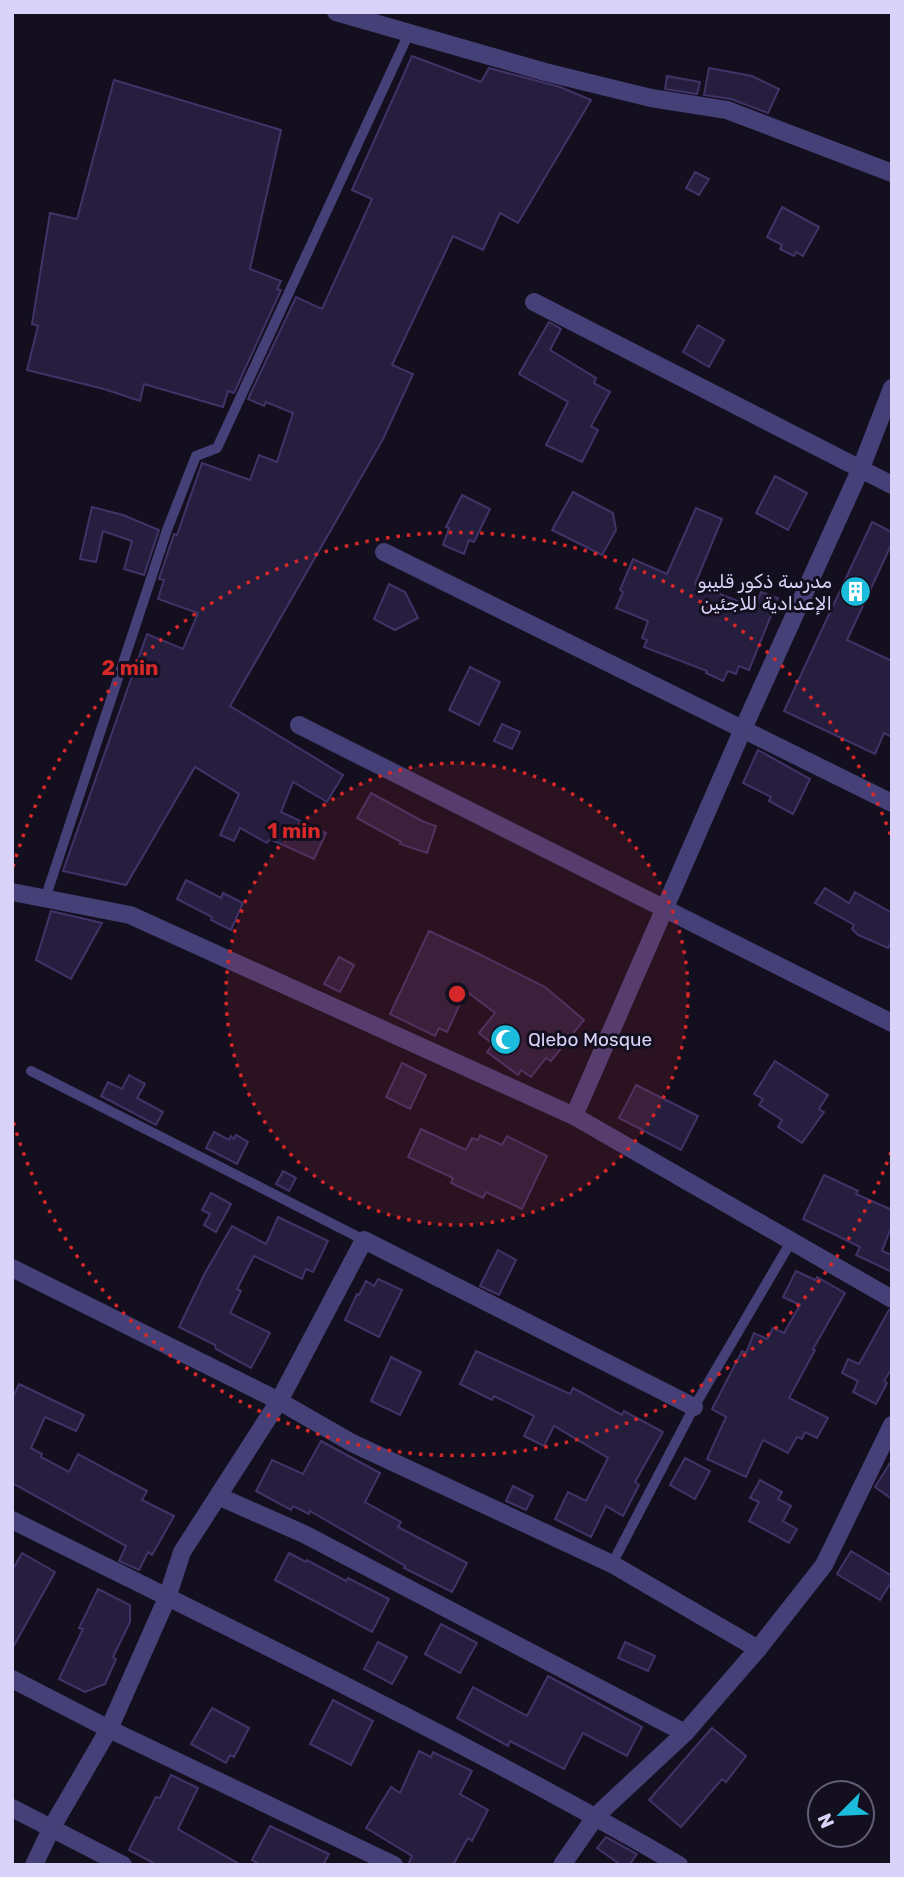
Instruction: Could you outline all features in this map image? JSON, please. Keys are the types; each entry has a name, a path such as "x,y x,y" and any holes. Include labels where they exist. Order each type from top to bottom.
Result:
{"street":[{"path":"336,12 545,72 638,94 727,110 892,173"},
{"path":"534,302 892,485"},
{"path":"574,1116 743,729 861,468 892,388"},
{"path":"384,552 892,803"},
{"path":"299,725 892,1023"},
{"path":"12,892 130,915 574,1116 892,1299"},
{"path":"34,1865 51,1827 109,1729 167,1598 182,1552 279,1401 364,1240 694,1407"},
{"path":"12,1268 279,1401 352,1443 612,1564 758,1649"},
{"path":"562,1865 596,1816 685,1733 758,1649 824,1565 892,1425"},
{"path":"218,1496 304,1534 685,1733"},
{"path":"12,1520 445,1737 596,1816 679,1865"},
{"path":"12,1679 109,1729 394,1865"},
{"path":"12,1808 123,1865"}],"lane":[{"path":"46,899 167,530 196,456 217,448 409,33"},
{"path":"31,1071 364,1240"},
{"path":"612,1564 694,1407 792,1240"}],"building":[{"path":"412,56 481,82 489,68 560,87 591,100 518,223 500,213 483,250 453,236 392,365 413,374 383,439 230,706 343,775 327,802 293,782 281,812 326,833 314,859 270,839 267,843 240,828 234,841 220,835 239,794 195,767 126,885 63,871 147,634 183,649 198,613 158,599 164,580 159,579 202,463 250,480 259,455 277,462 293,413 266,402 264,406 248,399 296,297 322,309 372,199 352,190"},
{"path":"709,68 752,76 779,89 768,113 731,99 704,95"},
{"path":"667,76 700,82 697,94 665,89"},
{"path":"114,80 281,130 250,269 281,281 277,289 281,290 234,393 228,391 223,407 144,384 140,401 27,370 38,326 32,324 50,213 77,219"},
{"path":"695,172 709,179 699,195 686,188"},
{"path":"782,207 819,227 803,256 796,252 794,256 780,249 782,245 767,237"},
{"path":"549,322 561,329 550,350 596,378 594,383 610,392 591,426 598,430 582,462 546,445 568,402 519,374"},
{"path":"698,325 724,340 709,367 683,352"},
{"path":"775,476 807,493 788,530 756,513"},
{"path":"573,492 613,513 616,530 602,555 552,530"},
{"path":"462,495 490,509 474,542 469,540 464,554 443,545 449,528 446,527"},
{"path":"92,507 123,515 159,530 144,575 124,569 132,541 103,531 96,562 80,559"},
{"path":"696,508 722,519 695,584 755,608 761,592 778,598 749,670 739,666 736,674 728,671 723,681 706,673 707,671 644,647 647,640 642,638 648,621 616,608 623,592 620,590 633,559 667,574"},
{"name":"مدرسة ذكور قليبو الإعدادية للاجئين","path":"872,522 892,532 892,543 847,640 892,661 892,737 884,733 875,754 784,711"},
{"path":"389,584 405,592 418,618 395,630 374,619"},
{"path":"470,667 500,682 479,725 449,710"},
{"path":"502,724 520,732 512,749 494,741"},
{"path":"758,750 810,779 793,814 769,801 771,797 743,783"},
{"path":"371,793 436,826 427,853 400,844 401,842 357,818"},
{"path":"186,880 221,898 223,893 243,903 231,930 177,899"},
{"path":"825,888 849,903 855,892 892,913 892,940 888,948 858,935 852,929 854,925 815,903"},
{"path":"51,911 102,923 71,979 36,960"},
{"path":"429,931 545,987 584,1020 551,1061 546,1058 531,1077 521,1070 518,1075 487,1052 493,1044 479,1033 495,1013 466,991 447,1032 439,1028 435,1036 390,1014"},
{"path":"339,957 354,965 340,992 324,984"},
{"path":"775,1061 828,1095 819,1109 824,1112 802,1143 778,1127 782,1120 759,1105 763,1099 754,1094"},
{"path":"402,1063 426,1075 410,1109 386,1097"},
{"path":"129,1075 145,1084 137,1098 163,1112 156,1125 101,1096 108,1082 122,1089"},
{"path":"636,1085 698,1116 681,1150 619,1118"},
{"path":"421,1129 466,1150 472,1138 478,1140 480,1135 502,1145 507,1136 547,1156 522,1209 486,1192 483,1198 451,1183 453,1178 408,1157"},
{"path":"214,1132 229,1140 236,1135 248,1142 237,1164 206,1148"},
{"path":"283,1171 296,1178 289,1191 276,1184"},
{"path":"824,1175 858,1191 856,1194 892,1210 892,1225 882,1251 892,1255 892,1272 856,1255 860,1247 803,1219"},
{"path":"211,1193 231,1204 216,1232 204,1225 210,1214 202,1210"},
{"path":"278,1217 328,1241 313,1272 306,1269 302,1279 254,1256 237,1289 241,1291 230,1313 270,1333 251,1368 216,1349 215,1345 179,1327 232,1226 266,1244"},
{"path":"498,1250 516,1260 499,1295 480,1286"},
{"path":"796,1271 815,1280 817,1277 845,1293 789,1398 828,1418 817,1438 805,1432 802,1439 797,1437 788,1453 763,1440 746,1477 707,1459 726,1417 712,1409 742,1351 746,1353 754,1333 767,1339 773,1328 784,1333 800,1305 783,1297"},
{"path":"378,1279 402,1290 379,1337 345,1320 366,1281 374,1286"},
{"path":"889,1310 892,1310 892,1368 876,1404 853,1392 858,1381 842,1373 848,1359 859,1364"},
{"path":"476,1351 570,1394 573,1388 622,1415 624,1411 663,1432 635,1482 639,1485 623,1516 606,1506 591,1537 555,1519 568,1492 586,1501 608,1458 554,1426 544,1446 524,1436 534,1416 494,1396 492,1400 460,1384"},
{"path":"391,1357 421,1372 400,1415 371,1401"},
{"path":"19,1384 84,1415 76,1431 45,1417 31,1448 42,1454 41,1457 69,1472 78,1454 147,1491 142,1500 174,1516 152,1555 148,1552 139,1570 119,1561 126,1546 12,1483 12,1399"},
{"path":"321,1441 380,1473 365,1502 401,1522 398,1527 467,1563 452,1592 404,1568 405,1566 310,1511 309,1514 293,1506 291,1510 256,1491 272,1460 303,1474"},
{"path":"685,1458 710,1471 695,1499 670,1485"},
{"path":"892,1460 892,1499 875,1487"},
{"path":"760,1480 782,1492 778,1499 791,1506 783,1521 797,1529 789,1543 749,1521 759,1502 750,1498"},
{"path":"513,1486 533,1496 526,1510 506,1501"},
{"path":"851,1551 892,1576 892,1581 880,1600 837,1574"},
{"path":"22,1553 55,1572 12,1649 12,1571"},
{"path":"289,1553 389,1599 372,1632 275,1580"},
{"path":"98,1589 130,1605 130,1622 113,1657 116,1659 105,1684 85,1692 59,1679 83,1629 79,1628"},
{"path":"441,1624 477,1643 460,1673 425,1654"},
{"path":"378,1642 407,1657 392,1684 364,1669"},
{"path":"625,1642 655,1656 648,1671 618,1658"},
{"path":"548,1676 642,1727 627,1756 583,1733 564,1769 510,1741 508,1746 457,1718 473,1687 527,1716"},
{"path":"333,1700 373,1721 351,1765 310,1744"},
{"path":"212,1708 249,1728 234,1757 230,1755 226,1763 191,1744"},
{"path":"712,1728 746,1756 726,1782 722,1779 681,1827 649,1800"},
{"path":"419,1751 431,1757 433,1752 472,1771 460,1794 488,1810 472,1841 468,1838 453,1865 408,1865 412,1856 366,1828 391,1787 400,1793"},
{"path":"171,1775 198,1788 178,1829 241,1865 157,1865 129,1850 156,1797 160,1798"},
{"path":"270,1826 329,1854 323,1865 261,1865 252,1860"},
{"path":"606,1837 637,1854 629,1865 621,1865 597,1848"}],"place":[{"name":"مدرسة ذكور قليبو الإعدادية للاجئين","path":"855,592"},
{"name":"Qlebo Mosque","path":"505,1039"}]}
